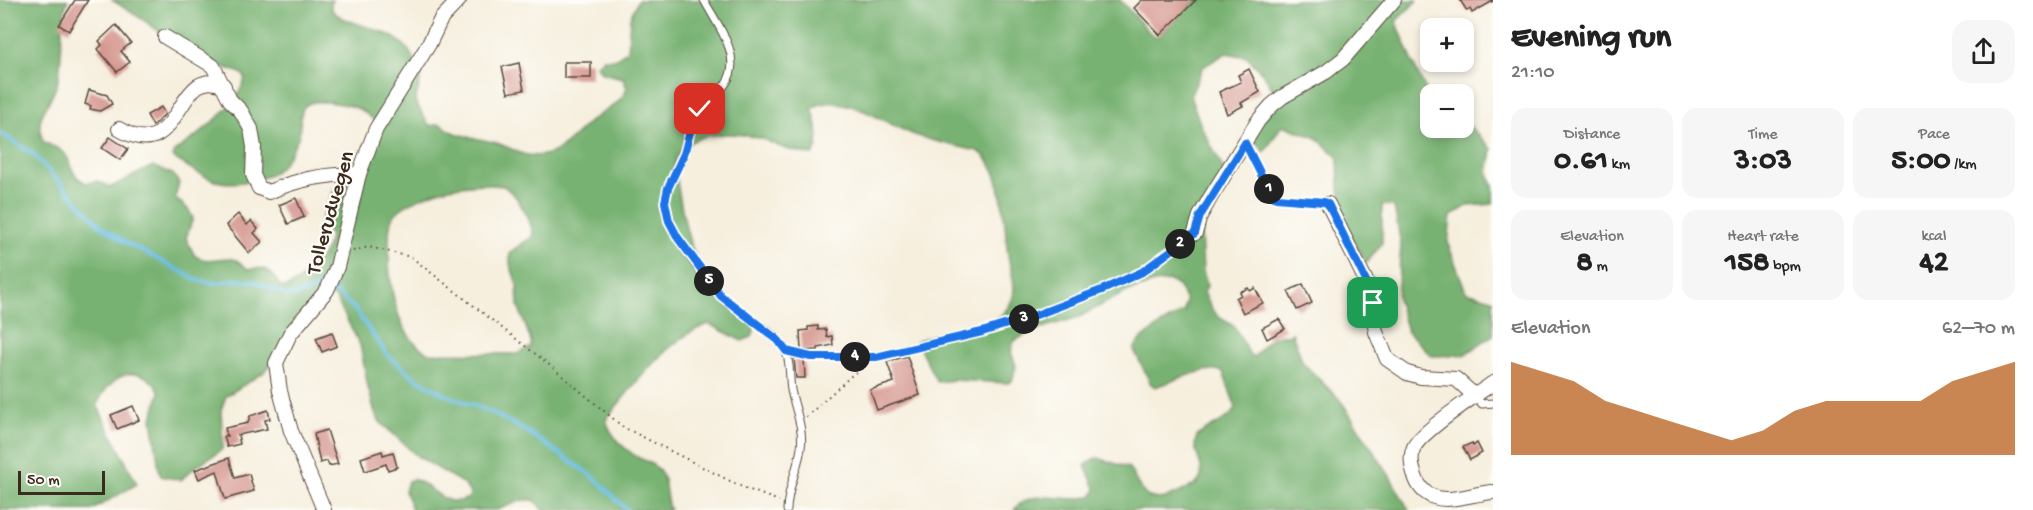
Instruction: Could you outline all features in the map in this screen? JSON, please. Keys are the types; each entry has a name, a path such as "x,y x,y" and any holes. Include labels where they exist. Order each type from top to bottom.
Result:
{"street":[{"name":"Tollerudvegen","path":"324,510 291,431 280,391 276,363 290,334 327,290 337,267 359,174 376,129 429,44 441,19 459,0"},
{"path":"1195,233 1200,216 1271,106 1282,97 1326,72 1342,59 1394,0"},
{"path":"165,37 213,66 230,100 241,111 251,129 254,147 253,175 259,188 269,192 306,179 359,174"},
{"path":"119,129 130,136 146,139 160,134 170,124 198,84 207,81 224,86"},
{"path":"1328,204 1368,285 1376,333 1387,358 1407,373 1421,377 1456,379 1475,396"},
{"path":"1493,383 1421,438 1415,444 1411,454 1411,464 1421,490 1434,497 1449,499 1493,492"}],"lane":[{"path":"704,0 731,54 730,75 725,85 700,109 693,121 684,154 668,188 666,210 678,238 721,296 778,340 786,351 791,390 800,423 801,449 787,507"},
{"path":"1475,396 1482,404 1493,402"}],"path":[{"path":"1245,143 1272,196 1328,204"},
{"path":"786,351 811,357 876,357 1007,325 1102,290 1142,272 1195,233"},
{"path":"340,255 369,247 411,257 547,363 623,427 787,507"},
{"path":"800,423 851,376 876,357"}],"green space":[{"path":"0,0 68,0 63,19 58,80 44,109 40,132 43,141 64,153 76,176 86,183 97,181 111,187 153,166 173,174 179,183 175,198 188,209 193,218 186,238 195,256 206,260 231,258 249,269 266,269 282,288 305,275 325,251 330,235 320,223 335,188 373,151 375,121 352,106 329,102 308,104 302,110 298,138 287,159 278,169 264,177 247,182 228,183 208,178 173,157 175,151 227,109 242,87 245,77 168,38 112,0 333,0 331,9 338,15 387,34 408,49 422,74 415,101 428,124 433,126 441,124 458,134 497,143 534,156 559,149 592,120 620,100 624,94 627,88 623,78 602,73 596,65 604,59 615,59 628,50 630,18 638,0 1120,0 1152,35 1157,37 1196,0 1418,0 1396,21 1423,84 1420,84 1420,138 1474,138 1474,130 1492,149 1488,173 1493,186 1493,204 1467,206 1451,216 1448,244 1466,292 1493,299 1493,335 1464,355 1432,356 1407,331 1397,299 1401,245 1394,206 1382,205 1382,243 1367,263 1344,227 1338,158 1317,138 1282,125 1264,153 1255,142 1253,132 1276,95 1265,76 1247,57 1226,53 1203,67 1190,96 1201,126 1227,176 1203,219 1201,235 1203,271 1207,286 1204,292 1213,311 1234,326 1250,355 1254,357 1273,337 1292,333 1303,363 1341,401 1409,510 1014,510 1022,502 1031,498 1073,499 1093,495 1096,490 1085,466 1098,458 1129,468 1142,491 1153,498 1172,496 1196,484 1202,472 1195,447 1198,435 1230,416 1236,408 1223,372 1209,370 1155,387 1151,384 1134,350 1148,334 1184,311 1186,301 1179,287 1170,281 1128,291 1079,317 1032,331 1014,341 1011,352 1016,366 1012,381 1008,383 954,380 937,382 916,341 998,318 1004,313 1013,297 1002,199 994,170 978,151 915,135 850,106 824,103 812,108 818,138 813,155 797,152 759,138 722,134 697,139 686,145 674,165 685,223 695,256 718,296 748,318 753,323 754,330 752,337 742,341 709,324 679,340 652,364 606,419 610,431 623,446 634,455 652,464 662,474 670,510 543,510 534,500 523,500 497,510 412,510 405,491 408,481 413,479 452,501 469,498 470,493 464,484 417,456 380,422 375,413 368,387 360,345 335,297 330,295 263,373 226,396 221,410 223,448 196,466 181,480 161,476 159,470 152,418 160,392 152,382 143,376 134,374 117,379 109,386 97,405 137,484 92,510 0,510","holes":["483,184 504,186 516,197 528,217 533,232 532,237 510,253 510,264 517,284 518,305 531,347 517,354 429,353 408,335 396,307 389,260 389,231 394,216 405,206 422,197 458,186"]}],"building":[{"path":"75,0 88,0 69,31 59,25"},
{"path":"1142,0 1196,0 1160,35 1134,8"},
{"path":"1460,0 1493,1 1472,13 1470,9 1467,11"},
{"path":"116,25 131,43 121,51 130,62 117,72 98,49 102,45 99,41"},
{"path":"564,62 591,62 591,78 564,78"},
{"path":"519,63 524,90 508,93 502,67"},
{"path":"1249,69 1260,92 1241,103 1243,106 1227,114 1219,92 1241,82 1238,75"},
{"path":"89,90 107,95 112,104 100,111 90,109 91,106 85,104"},
{"path":"161,107 165,114 153,126 147,115"},
{"path":"110,137 128,149 120,160 102,148"},
{"path":"296,198 304,217 288,224 279,205"},
{"path":"238,214 247,225 251,221 258,229 254,233 262,242 249,253 226,225"},
{"path":"1303,284 1312,303 1297,310 1288,291"},
{"path":"1248,288 1250,291 1255,288 1263,303 1243,313 1236,298 1241,295 1240,292"},
{"path":"1279,319 1285,329 1267,339 1262,328"},
{"path":"818,326 818,330 826,329 827,337 832,336 833,345 818,348 818,350 801,351 800,331"},
{"path":"332,332 337,346 322,352 316,338"},
{"path":"907,356 920,395 877,410 870,390 894,382 887,362"},
{"path":"804,357 805,378 796,378 794,358"},
{"path":"133,406 139,420 117,429 111,415"},
{"path":"268,410 270,419 265,420 267,429 238,435 240,444 227,447 224,436 227,436 225,428 248,423 250,416"},
{"path":"327,430 338,464 329,466 327,461 320,463 314,434"},
{"path":"1472,443 1473,446 1477,443 1482,453 1470,460 1463,447"},
{"path":"382,451 383,455 393,452 397,467 388,470 386,464 365,471 361,458"},
{"path":"229,458 235,478 249,474 254,491 225,499 217,471 199,479 195,470"}],"waterway":[{"path":"0,133 33,154 100,225 123,241 199,281 215,283 236,280 253,281 288,296 319,288 334,291 354,308 388,356 417,379 446,395 493,413 528,432 595,478 627,510"}],"route":[{"path":"700,109 693,121 684,154 668,188 665,202 669,221 705,277 721,296 733,308 778,340 786,351 811,357 876,357 1007,325 1102,290 1142,272 1195,233 1200,216 1210,198 1245,143 1272,196 1328,204 1368,285 1373,303"}]}
